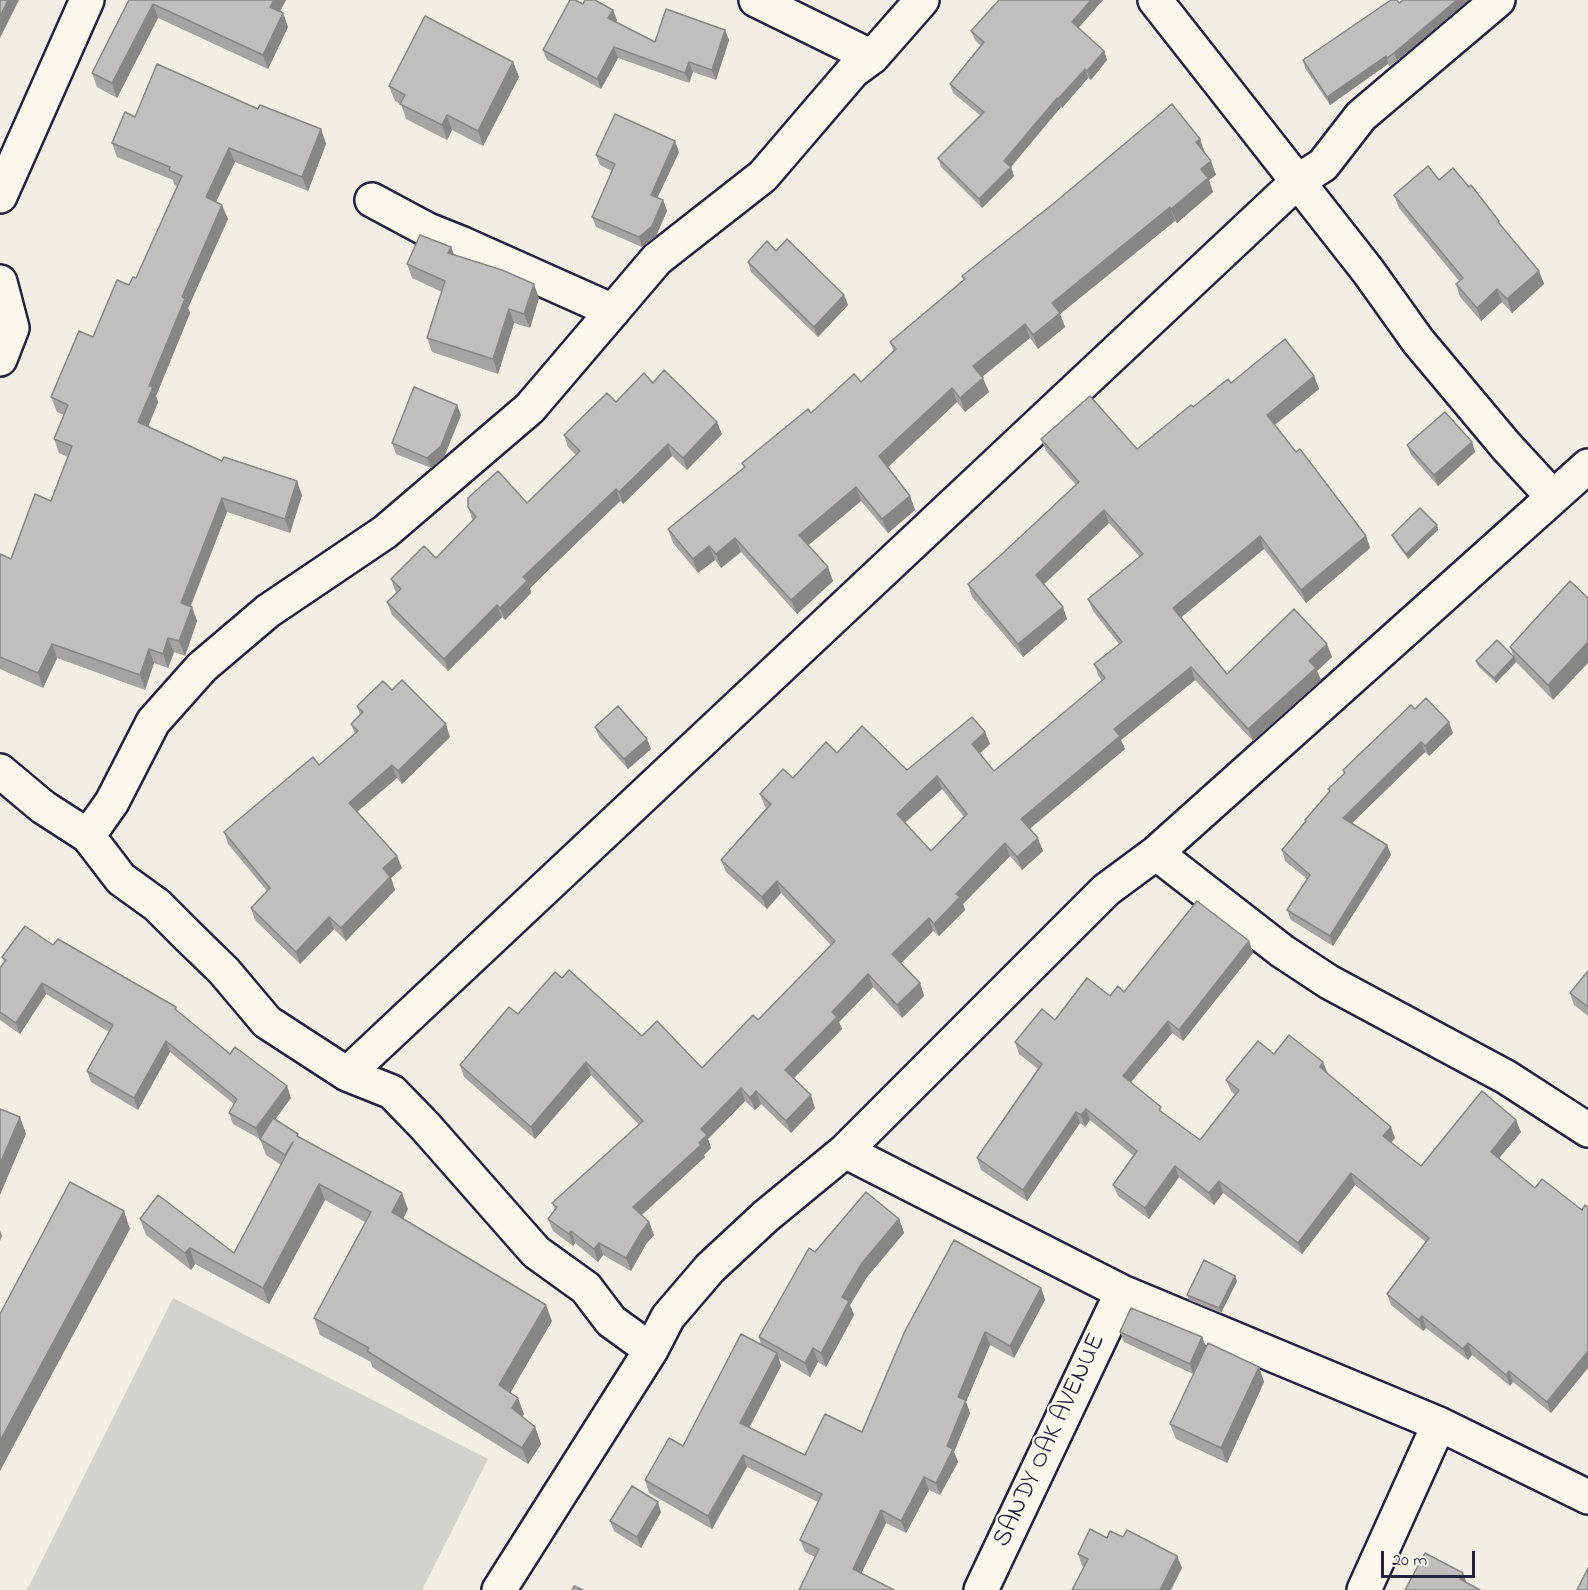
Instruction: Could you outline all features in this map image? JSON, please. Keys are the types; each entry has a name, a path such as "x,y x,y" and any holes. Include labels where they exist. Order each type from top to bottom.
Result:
{"street":[{"path":"0,196 87,0"},
{"path":"756,0 872,57"},
{"path":"88,836 112,802 153,722 202,667 268,610 385,532 530,408 657,259 764,176 853,70 872,57 922,0"},
{"path":"1155,0 1368,271 1418,341 1506,446 1553,497"},
{"path":"348,1074 1298,181 1323,165 1361,116 1498,0"},
{"path":"372,200 428,230 613,311"},
{"path":"0,282 12,328 0,359"},
{"path":"499,1590 651,1350 668,1317 710,1268 766,1216 845,1151 1106,890 1156,853 1588,466"},
{"path":"0,771 43,807 88,836 121,879 157,905 224,971 267,1022 348,1074 392,1092 536,1251 586,1288 611,1322 651,1350"},
{"path":"1156,853 1282,951 1329,982 1506,1077 1588,1131"},
{"path":"845,1151 1122,1292 1440,1424 1588,1497"},
{"name":"SANDY OAK AVENUE","path":"981,1590 1122,1292"},
{"path":"1364,1590 1440,1424"}],"shaded area":[{"path":"173,1298 488,1459 422,1590 27,1590"}],"building":[{"path":"0,0 8,0 0,17"},
{"path":"129,0 274,0 270,7 283,13 263,55 153,4 112,83 92,73"},
{"path":"570,0 583,4 585,0 595,0 613,10 608,18 655,42 666,9 725,30 712,70 689,62 685,73 614,47 597,79 543,50"},
{"path":"999,0 1091,0 1072,22 1104,51 1087,71 1085,69 1057,98 1004,161 1011,167 979,199 938,158 984,112 950,84 984,42 971,31"},
{"path":"1391,0 1397,0 1399,3 1404,0 1457,0 1394,53 1387,58 1386,56 1327,97 1303,60"},
{"path":"425,16 513,62 478,131 447,115 442,125 400,104 405,95 389,86"},
{"path":"157,64 258,109 260,105 321,129 302,177 229,148 206,197 222,205 182,297 185,299 149,386 153,387 138,422 222,461 224,457 297,481 285,519 222,498 181,603 192,607 179,641 168,638 163,654 149,649 140,675 52,644 38,673 0,657 0,554 11,559 35,494 51,501 72,446 54,439 68,405 51,397 79,331 93,337 117,280 129,285 133,277 136,278 182,176 169,170 170,167 112,143 125,112 135,117"},
{"path":"1172,104 1200,139 1196,142 1211,161 1201,169 1208,178 1052,303 1060,313 1033,335 1025,324 973,366 983,378 960,398 952,388 879,456 910,496 882,519 856,487 799,535 828,567 791,600 735,538 716,554 709,546 693,559 668,529 745,467 742,463 808,409 811,413 854,374 861,382 896,349 890,342 965,279 962,276 1053,204"},
{"path":"615,114 675,141 651,195 663,200 652,226 639,237 592,217 615,164 596,155"},
{"path":"1428,166 1439,180 1453,168 1469,187 1471,185 1539,271 1507,299 1497,289 1477,308 1456,284 1463,278 1394,195"},
{"path":"420,235 451,247 448,253 502,270 534,284 524,314 509,309 493,359 427,338 445,281 407,264"},
{"path":"787,239 844,295 814,327 748,262 767,241 776,251"},
{"path":"1285,339 1314,376 1267,415 1296,452 1300,449 1366,536 1301,590 1260,536 1173,608 1227,674 1294,609 1327,644 1309,661 1316,668 1248,729 1191,667 1114,729 1120,736 1021,819 1038,838 1017,857 1005,843 956,894 960,897 934,924 929,918 892,954 920,983 897,1005 868,974 832,1012 837,1017 785,1070 811,1095 786,1121 756,1091 750,1098 741,1088 701,1129 707,1135 699,1143 701,1145 633,1207 649,1222 626,1258 599,1243 594,1249 571,1231 569,1234 548,1219 557,1207 552,1203 643,1121 586,1062 531,1127 460,1065 509,1007 518,1014 555,972 562,978 569,970 642,1036 657,1021 702,1068 753,1015 758,1020 835,941 777,881 762,897 721,860 771,804 760,794 783,769 793,778 826,742 837,753 862,726 907,770 972,717 985,732 972,744 994,771 1105,678 1094,664 1122,642 1088,599 1143,554 1104,510 1036,575 1063,607 1018,644 968,584 1079,482 1041,439 1090,396 1137,449 1191,405 1193,407 1228,379 1231,383","holes":["937,776 967,814 931,851 897,814"]},
{"path":"664,370 717,422 683,458 668,444 619,492 616,489 523,577 527,581 500,608 497,605 444,659 387,602 401,589 391,579 424,546 436,558 476,517 468,507 468,498 498,471 527,503 580,451 564,435 607,393 616,402 644,373 653,383"},
{"path":"414,387 457,405 441,446 427,458 392,443"},
{"path":"1445,412 1472,442 1434,475 1407,445"},
{"path":"1420,508 1437,525 1406,554 1392,535"},
{"path":"1570,581 1588,598 1588,642 1548,685 1510,647"},
{"path":"1497,640 1514,657 1494,678 1476,661"},
{"path":"402,680 446,724 398,771 392,765 349,803 397,856 383,868 390,877 341,928 329,917 296,952 251,908 270,888 224,832 313,757 319,765 358,731 351,724 363,712 357,706 383,681 392,690"},
{"path":"1426,698 1449,722 1425,746 1421,742 1343,818 1387,845 1330,936 1287,910 1310,875 1282,850 1330,791 1328,789 1345,773 1343,770 1411,705 1415,709"},
{"path":"618,706 647,739 624,759 595,727"},
{"path":"1197,901 1249,941 1179,1030 1168,1021 1123,1076 1161,1107 1159,1110 1200,1140 1239,1090 1226,1080 1258,1041 1274,1054 1289,1035 1323,1062 1320,1067 1391,1127 1383,1136 1421,1166 1482,1091 1516,1120 1491,1152 1535,1188 1542,1179 1582,1210 1585,1205 1588,1207 1588,1351 1547,1402 1509,1371 1506,1375 1468,1343 1463,1349 1422,1316 1419,1320 1387,1294 1429,1238 1351,1173 1298,1243 1219,1181 1209,1193 1175,1166 1145,1208 1113,1185 1137,1151 1086,1109 1081,1115 1076,1112 1023,1190 977,1158 1042,1064 1015,1042 1042,1009 1055,1020 1087,978 1110,996 1118,986 1124,992"},
{"path":"25,926 53,945 58,939 176,1007 175,1009 230,1054 235,1047 287,1086 256,1128 229,1113 237,1099 166,1041 134,1098 87,1071 113,1025 42,983 16,1023 0,1012 0,968 6,960 2,957"},
{"path":"1588,971 1588,1007 1570,993"},
{"path":"0,1109 20,1117 0,1164"},
{"path":"273,1118 298,1134 297,1136 402,1193 392,1212 546,1305 499,1385 518,1398 512,1408 535,1427 522,1448 367,1351 369,1348 314,1318 371,1212 319,1184 263,1288 190,1248 185,1253 140,1219 158,1195 234,1253 293,1142 285,1155 260,1139"},
{"path":"70,1182 124,1211 0,1441 0,1314"},
{"path":"866,1192 899,1219 862,1263 842,1297 849,1301 821,1353 813,1348 805,1363 759,1337 809,1248 815,1252"},
{"path":"954,1240 1041,1288 1010,1346 985,1332 958,1397 966,1400 947,1446 953,1449 936,1483 924,1477 901,1521 881,1510 853,1569 894,1590 799,1590 819,1549 800,1540 822,1494 743,1455 708,1516 645,1480 669,1438 683,1446 741,1334 777,1353 740,1423 805,1455 825,1414 862,1432 905,1331"},
{"path":"1204,1260 1235,1276 1219,1308 1187,1295"},
{"path":"1131,1308 1202,1337 1190,1364 1120,1332"},
{"path":"1208,1343 1259,1367 1221,1448 1170,1424"},
{"path":"632,1486 658,1502 637,1537 610,1521"},
{"path":"1090,1529 1107,1538 1110,1531 1123,1537 1127,1530 1177,1556 1160,1590 1072,1590 1088,1559 1078,1554"},
{"path":"1425,1553 1463,1573 1460,1579 1480,1590 1405,1590"},
{"path":"1588,1568 1588,1590 1577,1590"}]}
